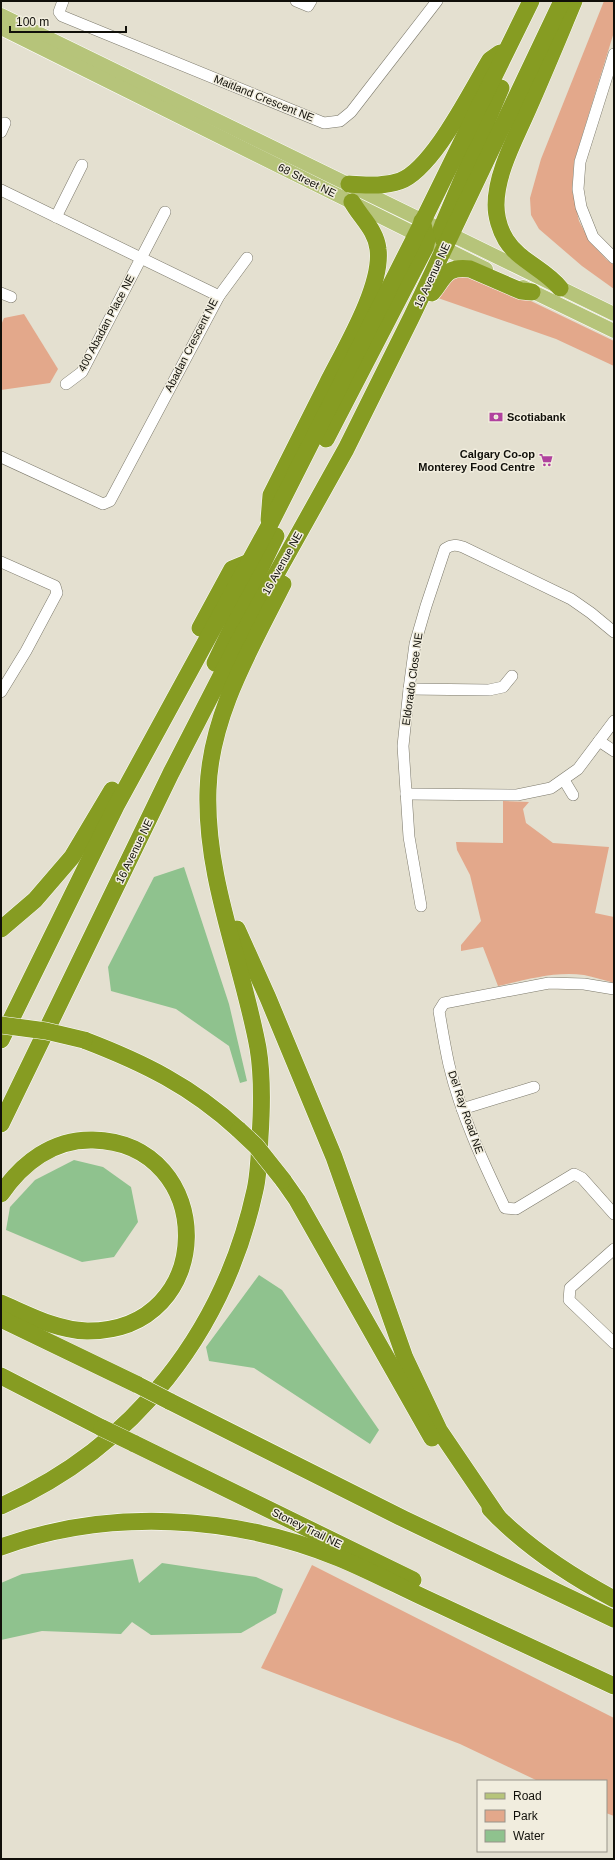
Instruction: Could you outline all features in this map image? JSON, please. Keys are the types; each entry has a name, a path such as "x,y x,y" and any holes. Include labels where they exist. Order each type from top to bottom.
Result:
{"highway":[{"path":"445,238 475,145 526,31 531,1"},
{"path":"1,1040 116,806 250,562 422,232 531,1"},
{"name":"16 Avenue NE","path":"1,1124 171,773 240,639 346,449 412,316 445,238 532,67 562,1"},
{"path":"560,288 552,277 522,257 510,246 500,225 496,206 500,180 511,149 574,1"},
{"path":"349,184 374,186 388,184 401,181 418,169 431,156 490,60 509,47"},
{"path":"269,526 271,495 345,349 368,301 375,281 379,257 377,243 368,224 352,202"},
{"path":"171,773 190,718 245,599 299,491 425,248 422,232"},
{"path":"412,316 436,288 443,277 451,270 470,269 521,292 532,292"},
{"path":"1,1506 36,1490 87,1458 134,1416 160,1388 199,1333 221,1293 243,1234 256,1187 262,1112 262,1079 253,1022 222,906 212,859 208,827 208,788 213,747 223,710 256,637 314,522 324,487"},
{"path":"1,928 35,900 72,857 106,801 232,569 250,562"},
{"path":"212,859 226,905 268,998 334,1157 405,1358 439,1430 498,1517"},
{"path":"1,1025 46,1031 84,1040 126,1056 158,1071 210,1106 239,1130 260,1151 297,1200 432,1438 461,1477 498,1517 521,1539 549,1560 614,1599"},
{"path":"1,1194 19,1171 43,1152 69,1142 82,1139 118,1142 135,1149 150,1159 161,1169 180,1199 185,1215 187,1238 185,1258 174,1286 162,1301 147,1314 123,1326 110,1330 86,1331 71,1329 52,1325 1,1303"},
{"path":"1,1319 138,1385 404,1518 614,1619"},
{"path":"1,1376 100,1431"},
{"path":"1,1388 100,1431"},
{"name":"Stoney Trail NE","path":"100,1431 130,1445 156,1454 614,1678"},
{"path":"1,1547 43,1535 82,1528 141,1522 202,1523 274,1537 338,1558 614,1686"}],"main road":[{"name":"68 Street NE","path":"1,15 349,184 422,232 445,238 532,292 614,331"},
{"name":"68 Street NE","path":"1,28 352,202 422,232 445,238 560,288 614,314"}],"street":[{"name":"Maitland Crescent NE","path":"63,1 59,12 62,16 324,123 340,121 351,112 437,1"},
{"path":"296,1 308,6 311,1"},
{"path":"613,58 580,162 578,189 581,206 593,237 614,258"},
{"path":"56,217 82,165"},
{"name":"Abadan Crescent NE","path":"1,190 219,296 110,501 103,504 1,457"},
{"name":"400 Abadan Place NE","path":"66,384 82,372 165,212"},
{"path":"219,296 247,258"},
{"name":"Eldorado Close NE","path":"421,906 409,837 403,746 415,644 443,553 450,546 456,545 463,547 571,599 614,632"},
{"path":"1,562 55,586 56,593 26,650 1,692"},
{"path":"409,689 489,690 503,687 512,676"},
{"path":"406,794 517,795 551,788 578,769 598,741 610,734 614,721"},
{"path":"598,741 614,751"},
{"path":"564,780 573,795"},
{"name":"Del Ray Road NE","path":"614,989 584,984 549,983 444,1003 439,1011 449,1065 462,1109 484,1163 505,1208 516,1209 574,1174 582,1178 614,1214"},
{"path":"462,1109 534,1087"},
{"path":"614,1249 570,1288 569,1300 614,1343"}],"green space":[{"path":"604,1 614,1 614,32 574,162 572,190 579,221 590,242 607,260 614,265 614,289 582,266 539,229 531,215 530,198 541,159"},
{"path":"453,275 481,277 614,341 614,366 556,339 435,297"},
{"path":"24,314 58,369 50,383 1,390 1,325 4,318"},
{"path":"503,801 529,802 523,809 526,823 553,843 609,847 595,913 614,917 614,983 584,975 562,974 498,986 483,947 461,951 461,945 481,921 470,875 457,850 456,842 503,843"},
{"path":"312,1565 614,1718 614,1816 607,1813 607,1780 536,1780 460,1744 261,1668"}],"water":[{"path":"184,867 229,1004 247,1081 240,1083 229,1046 176,1009 111,991 108,967 154,877"},
{"path":"74,1160 103,1167 131,1187 138,1222 114,1257 82,1262 6,1230 10,1207 35,1180"},
{"path":"259,1275 282,1290 379,1430 370,1444 254,1368 209,1361 206,1347"},
{"path":"133,1559 139,1583 162,1563 256,1577 283,1589 276,1613 241,1633 151,1635 132,1622 121,1634 42,1631 1,1640 1,1583 22,1574"}],"place":[{"name":"Scotiabank","path":"496,417"},
{"name":"Calgary Co-op Monterey Food Centre","path":"546,460"}]}
